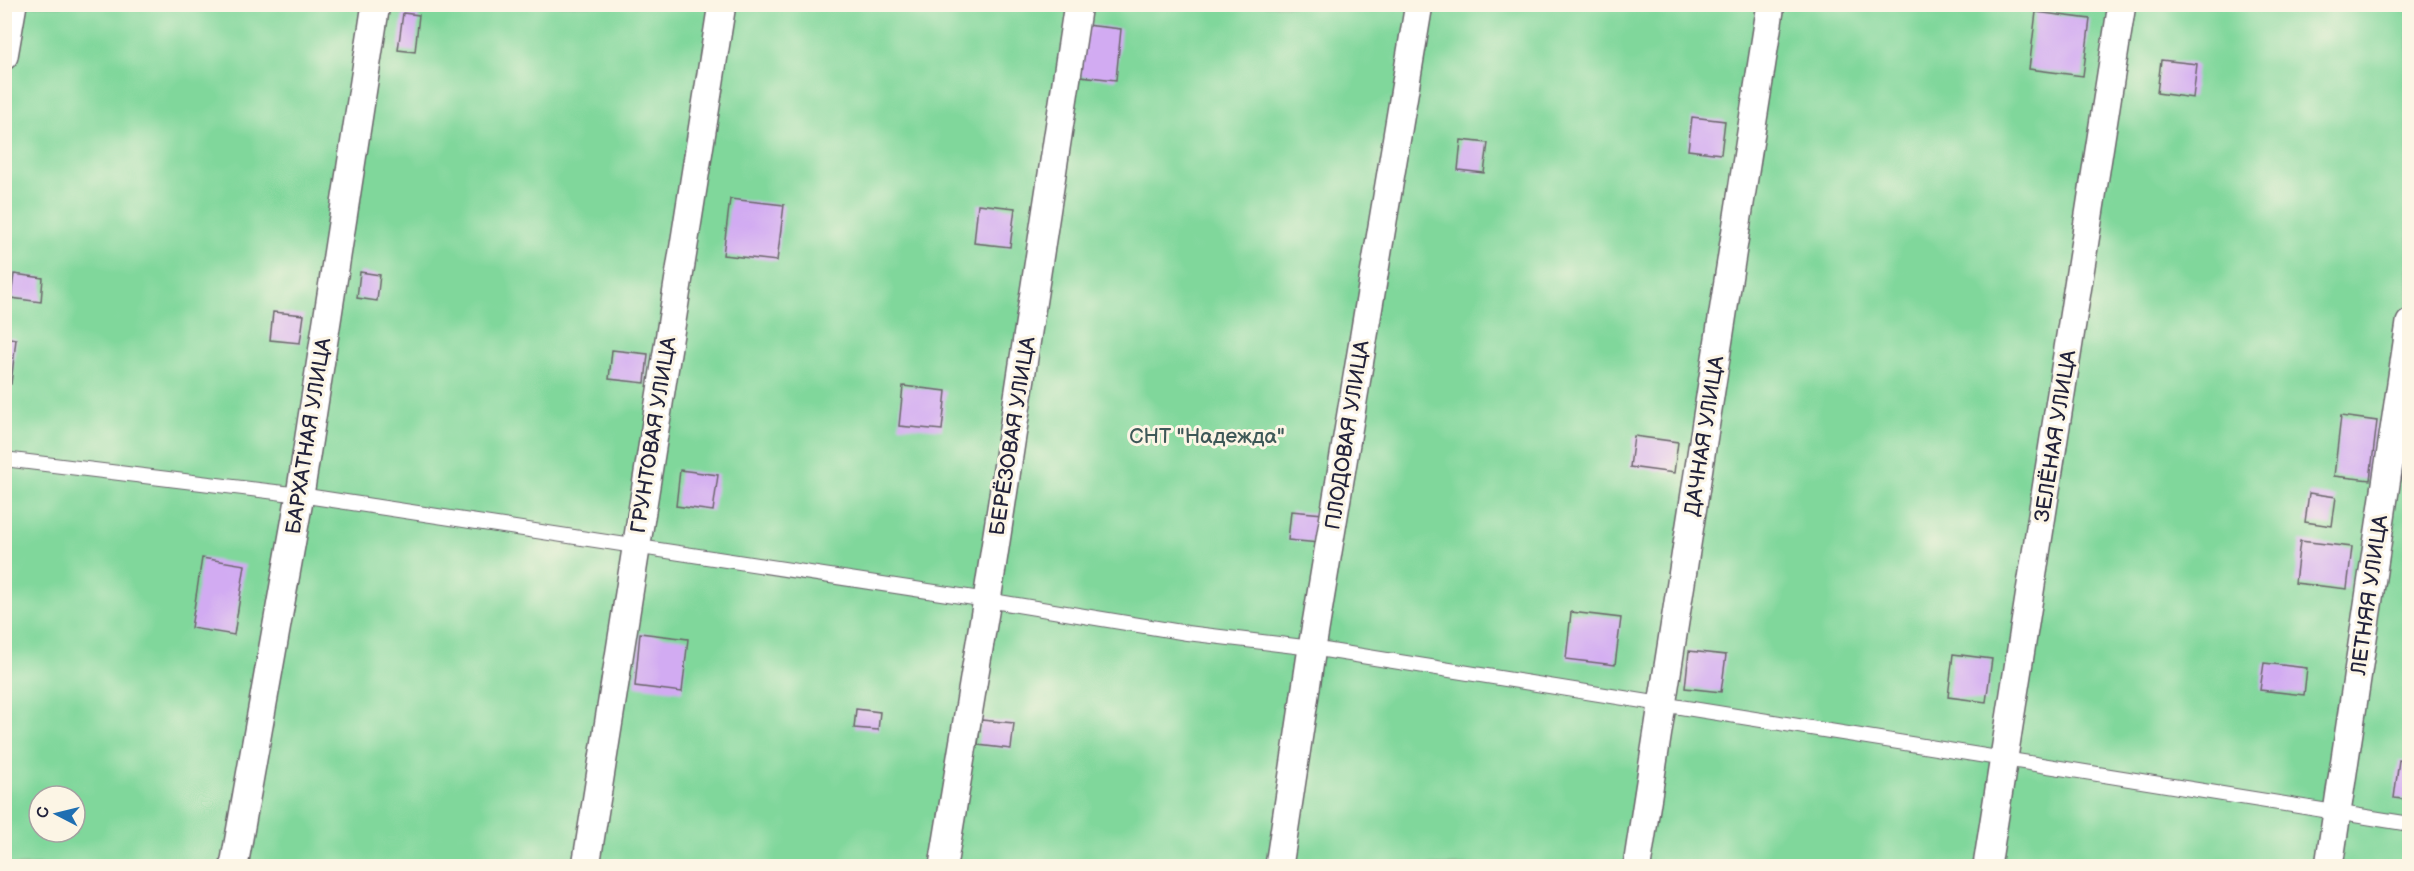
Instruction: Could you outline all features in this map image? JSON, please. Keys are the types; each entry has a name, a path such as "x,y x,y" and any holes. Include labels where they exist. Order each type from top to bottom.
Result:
{"street":[{"path":"4,56 13,4"},
{"name":"БАРХАТНАЯ УЛИЦА","path":"234,867 300,495 376,4"},
{"name":"ГРУНТОВАЯ УЛИЦА","path":"586,867 722,4"},
{"name":"БЕРЁЗОВАЯ УЛИЦА","path":"943,867 987,600 1078,4"},
{"name":"ПЛОДОВАЯ УЛИЦА","path":"1279,867 1312,648 1419,4"},
{"name":"ДАЧНАЯ УЛИЦА","path":"1636,867 1771,4"},
{"name":"ЗЕЛЁНАЯ УЛИЦА","path":"1987,867 2122,4"},
{"name":"ЛЕТНЯЯ УЛИЦА","path":"2329,867 2409,323"}],"lane":[{"path":"4,459 300,495 987,600 1187,633 1312,648 2409,824"}],"green space":[{"name":"СНТ \"Надежда\"","path":"5,5 2409,5 2409,866 5,866"}],"building":[{"path":"2036,12 2090,19 2083,76 2029,69"},
{"path":"403,13 419,15 415,52 398,50"},
{"path":"1086,25 1121,29 1116,80 1080,76"},
{"path":"2161,60 2197,64 2193,98 2157,93"},
{"path":"1692,117 1725,121 1721,154 1688,150"},
{"path":"1461,140 1488,143 1484,173 1458,170"},
{"path":"730,199 784,205 777,261 723,255"},
{"path":"978,204 1015,208 1010,247 974,243"},
{"path":"360,272 380,275 377,301 357,298"},
{"path":"14,274 43,278 41,302 11,298"},
{"path":"273,312 304,315 300,343 270,340"},
{"path":"4,337 16,339 11,384 4,383"},
{"path":"612,350 648,354 645,383 609,379"},
{"path":"903,386 946,391 942,430 899,426"},
{"path":"2341,416 2377,421 2370,480 2334,476"},
{"path":"1634,436 1678,442 1674,473 1630,467"},
{"path":"680,470 718,475 713,511 676,506"},
{"path":"2309,493 2336,497 2332,526 2305,522"},
{"path":"1291,511 1323,514 1319,543 1288,540"},
{"path":"2300,541 2352,547 2347,589 2295,583"},
{"path":"202,558 245,565 234,635 191,628"},
{"path":"1571,612 1621,618 1615,665 1566,659"},
{"path":"640,633 688,639 682,692 635,686"},
{"path":"1689,651 1726,655 1721,692 1685,688"},
{"path":"1953,654 1992,659 1986,702 1948,697"},
{"path":"2264,663 2307,668 2304,695 2260,690"},
{"path":"856,709 880,712 878,730 854,728"},
{"path":"981,720 1014,723 1011,749 978,745"},
{"path":"2399,760 2410,761 2410,800 2394,798"}]}
